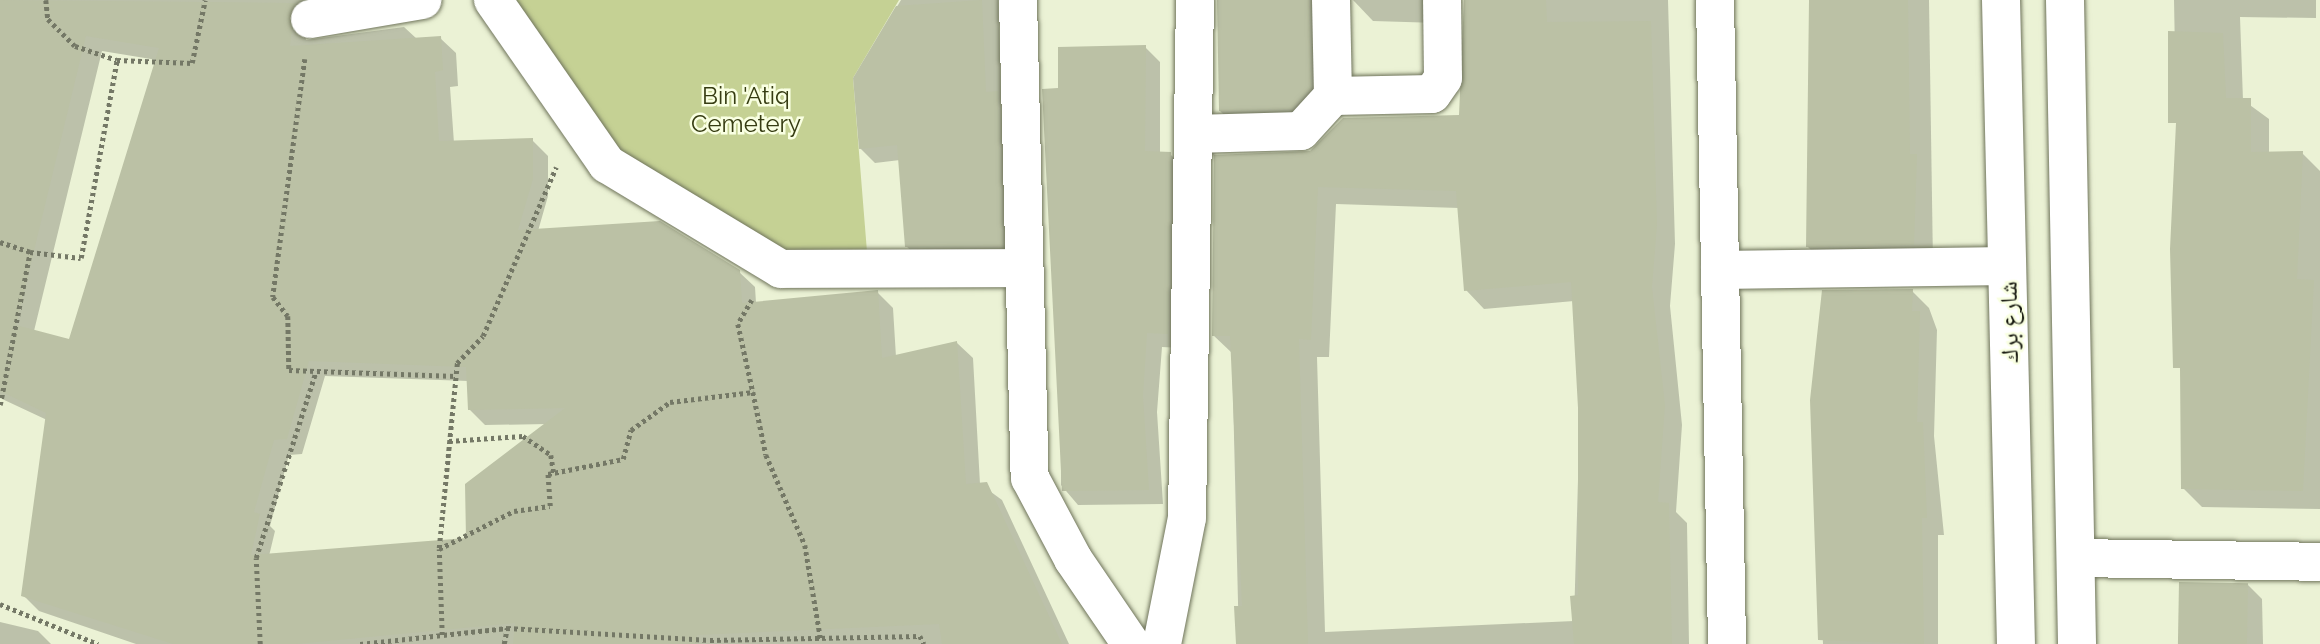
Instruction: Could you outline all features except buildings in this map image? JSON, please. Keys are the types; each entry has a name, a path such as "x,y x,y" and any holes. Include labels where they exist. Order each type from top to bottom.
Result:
{"street":[{"path":"310,19 422,0"},
{"path":"493,0 607,164 781,269 1024,268"},
{"path":"1018,0 1030,478 1073,559 1131,644"},
{"path":"1161,644 1187,519 1195,0"},
{"path":"1193,134 1301,131 1333,96 1331,0"},
{"path":"1333,96 1432,94 1443,78 1442,0"},
{"path":"1715,0 1727,644"},
{"name":"شارع برك","path":"2001,0 2016,644"},
{"path":"2066,0 2077,644"},
{"path":"1720,270 2007,266"},
{"path":"2076,558 2320,562"}],"path":[{"path":"46,0 48,19 75,46 117,60 192,63 205,0"},
{"path":"310,19 273,297 288,316 289,370 456,376"},
{"path":"0,242 30,252 81,258 117,60"},
{"path":"442,635 439,549 457,363 483,336 576,120"},
{"path":"0,405 30,252"},
{"path":"763,258 752,301 738,324 766,455 805,545 821,641"},
{"path":"260,644 256,558 316,370"},
{"path":"439,549 514,511 550,506 548,474 623,460 631,430 670,402 753,392"},
{"path":"450,441 523,436 551,455 554,473"},
{"path":"0,604 98,644"},
{"path":"360,644 507,628 710,642 821,641 920,636 923,644"},
{"path":"504,644 507,628"}],"green space":[{"name":"Bin 'Atiq Cemetery","path":"500,0 899,0 853,78 868,264 781,261 633,173"}]}
